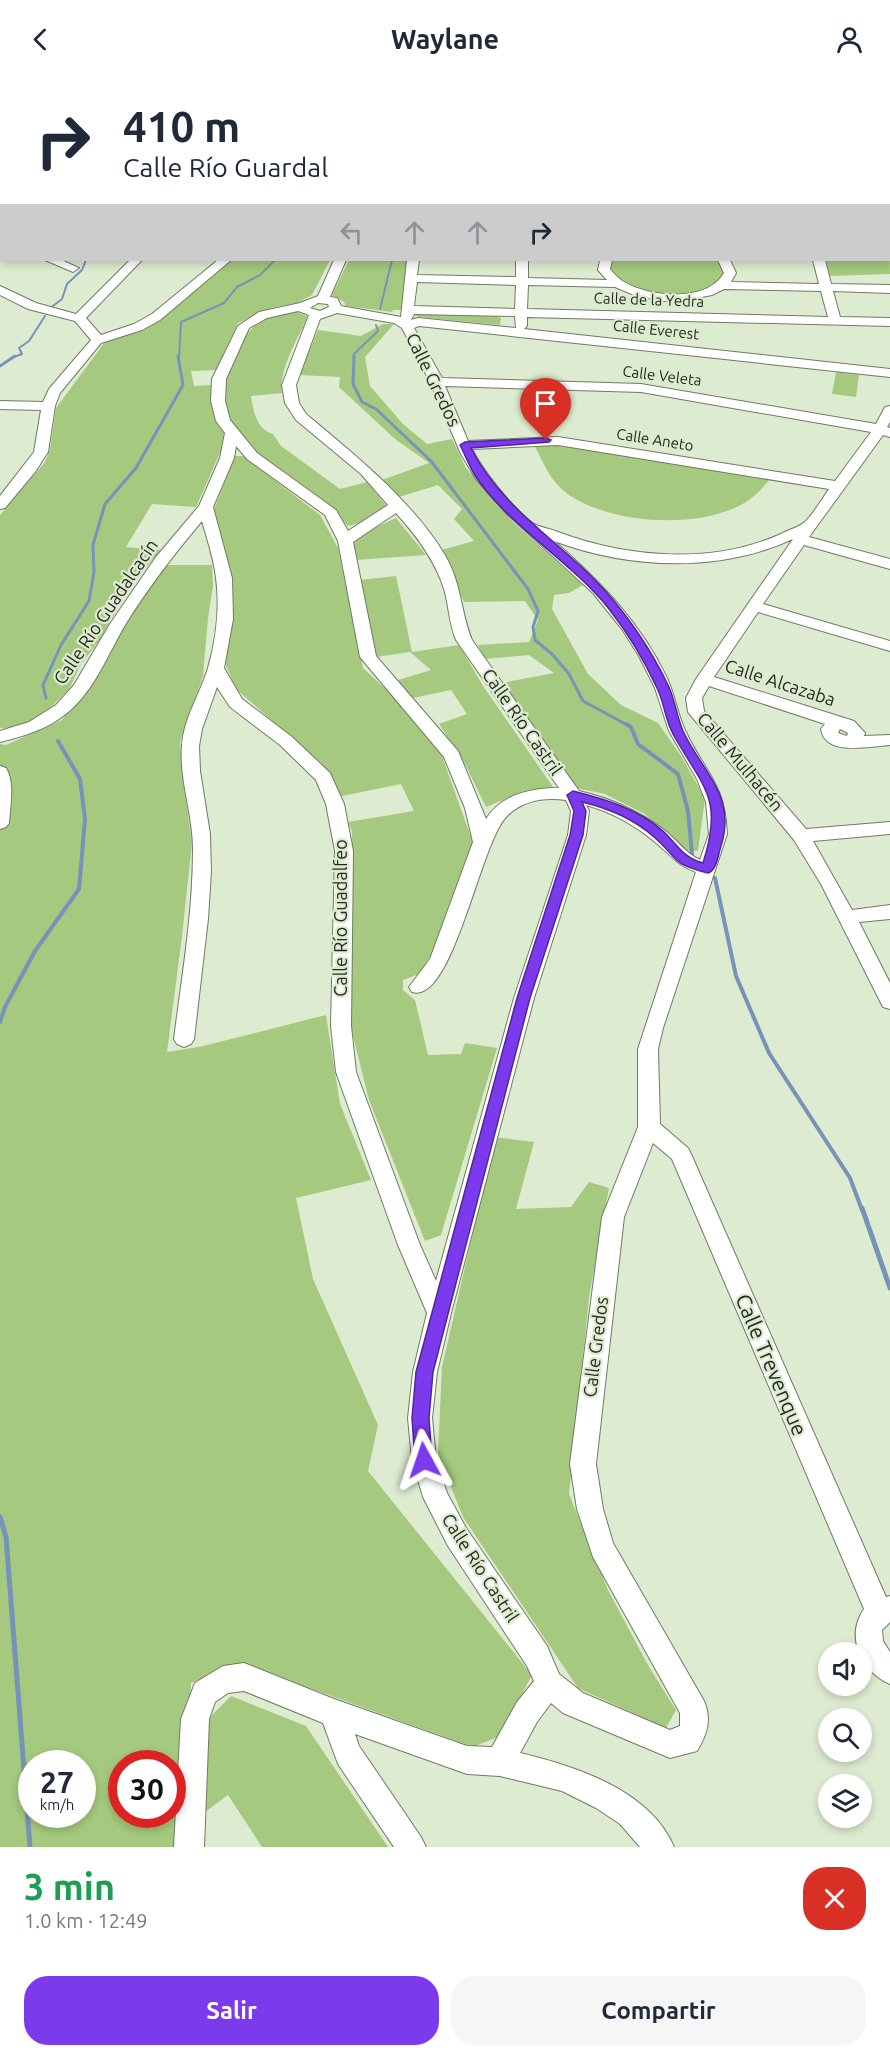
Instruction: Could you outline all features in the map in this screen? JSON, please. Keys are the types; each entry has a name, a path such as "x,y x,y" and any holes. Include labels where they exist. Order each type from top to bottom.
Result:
{"street":[{"path":"54,261 73,268"},
{"path":"79,318 135,261"},
{"path":"0,505 41,452 48,406 54,392 97,340 138,327 156,317 224,261"},
{"name":"Calle Río Castril","path":"339,261 314,306 289,385 292,403 300,417 366,471 403,511 439,558 452,590 457,623 464,640 573,795 580,811 577,835 524,998 439,1313 425,1372 420,1418 424,1460 436,1497 457,1537 537,1656 549,1684"},
{"path":"408,319 413,261"},
{"path":"522,261 520,313 522,332"},
{"path":"606,261 603,270 615,284"},
{"path":"411,278 615,284 640,294 672,298 710,292 723,285 730,274 730,268 725,261"},
{"path":"819,261 835,321"},
{"path":"723,285 890,290"},
{"path":"0,290 48,312 79,318 97,340"},
{"path":"672,298 673,317"},
{"path":"314,306 263,315 244,326 219,379 218,401 223,421 252,456 330,513 342,535 368,657 452,755 474,808 482,842"},
{"name":"Calle Everest","path":"314,306 326,314 336,309 890,373"},
{"name":"Calle de la Yedra","path":"408,319 520,313 890,322"},
{"name":"Calle Gredos","path":"408,319 437,382 446,410 479,474 501,501 591,582 613,607 663,688 677,731 712,787 719,811 718,834 708,869 653,1028 648,1049 649,1127 613,1217 583,1464 590,1509 602,1548 694,1711 694,1730 687,1741 670,1744 573,1703 549,1684"},
{"name":"Calle Veleta","path":"437,382 641,388 885,431"},
{"path":"0,405 48,406"},
{"path":"663,688 680,691 702,683 810,525 885,431 890,410"},
{"name":"Calle Río Guadalcacín","path":"1,739 35,726 62,709 81,688 118,624 161,560 206,507 227,458 232,433"},
{"name":"Calle Aneto","path":"465,445 558,441 839,486"},
{"path":"184,1039 199,905 202,845 191,771 191,734 198,722 216,668 225,619 224,578 206,507"},
{"path":"342,535 348,531 358,530 380,518 403,511"},
{"path":"526,525 553,536 609,552 681,559 740,552 786,538 810,525"},
{"name":"Calle Río Guadalcacín","path":"180,540 191,536 213,538"},
{"path":"801,538 890,564"},
{"path":"754,606 890,646"},
{"name":"Calle Río Guadalfeo","path":"216,668 236,703 286,741 324,777 336,804 344,851 341,1026 346,1072 439,1313"},
{"name":"Calle Alcazaba","path":"702,683 844,724 856,730 857,736 853,740 890,740"},
{"name":"Calle Mulhacén","path":"702,683 694,698 696,712 801,836 830,884 890,1002"},
{"path":"198,722 224,705 236,703"},
{"path":"0,772 2,784 0,823"},
{"path":"474,808 488,815 499,813 520,799 546,794 573,795 606,804 633,817 659,834 676,854 689,864 708,869"},
{"path":"419,987 440,963 482,842 499,813"},
{"path":"801,836 890,828"},
{"path":"846,917 890,912"},
{"name":"Calle Trevenque","path":"649,1127 680,1154 884,1611 872,1620 868,1630 868,1641 876,1657 890,1670"},
{"path":"417,1260 429,1265 445,1266 454,1258"},
{"path":"189,1847 195,1719 205,1693 223,1680 244,1677 333,1713 467,1760 500,1762 565,1778 606,1798 630,1814 659,1847"},
{"path":"500,1762 527,1712 549,1684"},
{"path":"333,1713 348,1754 411,1847"}],"green space":[{"path":"230,261 329,261 312,295 297,303 274,307 238,323 216,370 191,371 194,386 212,385 215,418 225,431 226,439 196,507 152,504 126,547 161,550 131,584 99,641 81,664 69,689 43,715 28,724 11,729 0,728 0,515 45,462 50,450 56,408 105,342 154,323"},
{"path":"349,261 408,261 401,310 392,312 346,306 344,302 332,295"},
{"path":"612,261 721,261 726,267 727,274 706,291 663,295 632,288 612,274 609,266"},
{"path":"823,261 890,261 890,274 830,276"},
{"path":"293,310 308,317 286,365 282,393 251,396 255,414 263,428 273,434 281,446 340,489 367,482 387,507 363,522 348,526 329,506 250,446 228,416 224,400 225,385 245,338 255,325 270,317"},
{"path":"412,313 497,314 497,317 501,318 500,325 419,317"},
{"path":"383,324 394,324 365,357 370,386 403,424 427,444 452,439 466,468 513,522 583,585 569,593 554,595 552,609 588,674 621,705 658,723 681,756 705,798 698,851 680,850 645,814 605,794 576,788 502,683 554,673 529,655 485,659 478,645 529,642 538,620 525,601 464,602 441,550 474,541 454,519 462,509 438,485 399,497 382,480 429,463 395,439 339,387 340,377 299,375 318,330 361,336"},
{"path":"836,372 859,375 856,397 832,394"},
{"path":"534,445 576,447 770,479 748,500 720,513 698,518 650,520 602,510 581,502 559,486 550,475"},
{"path":"235,456 243,456 320,515 338,548 363,668 407,709 442,756 473,843 439,942 419,974 403,980 403,990 415,1000 428,1055 461,1054 465,1043 497,1048 441,1235 425,1241 369,1100 352,1032 352,831 348,822 414,811 401,784 337,797 322,764 236,689 224,661 213,512"},
{"path":"396,518 426,555 355,560 353,543 374,528"},
{"path":"165,565 212,565 213,586 203,676 180,742 192,843 167,1052 199,1047 326,1015 340,1104 371,1180 296,1198 313,1279 378,1425 368,1471 532,1675 500,1736 473,1747 243,1664 191,1683 186,1774 186,1750 108,1750 108,1828 183,1828 182,1847 0,1847 0,744 6,745 62,720"},
{"path":"396,576 412,652 459,645 483,686 553,787 518,794 486,807 466,766 439,724 467,714 451,690 413,698 395,681 431,670 410,652 376,657 360,580"},
{"path":"495,1137 534,1142 516,1209 571,1207 589,1182 609,1188 589,1297 569,1494 608,1590 649,1667 676,1710 666,1728 578,1688 463,1517 438,1454 442,1367"},
{"path":"231,1696 306,1726 388,1847 262,1847 228,1795 201,1815 205,1722"}],"waterway":[{"path":"49,309 62,299 67,284 82,270 86,261"},
{"path":"179,358 181,322 224,303 237,287 260,275 274,261"},
{"path":"380,309 392,261"},
{"path":"13,357 22,354 19,348 29,341 45,316"},
{"path":"354,356 378,331 376,325"},
{"path":"46,698 43,685 61,645 89,601 94,572 93,545 105,504 136,468 183,385 178,356"},
{"path":"354,356 353,384 362,402 376,409 431,461 528,589 538,611 533,627 535,640 552,654 569,674 583,701 629,726"},
{"path":"0,366 13,357"},
{"path":"626,724 631,727 638,744 678,774 688,811 692,854"},
{"path":"0,1022 5,1007 35,951 79,889 85,819 80,779 58,741"},
{"path":"715,878 736,976 769,1053 850,1178 862,1210"},
{"path":"862,1208 890,1288"},
{"path":"0,1517 6,1537 30,1847"}],"route":[{"path":"424,1460 420,1418 425,1372 524,998 577,835 580,811 573,795 606,804 633,817 659,834 676,854 689,864 708,869 718,834 719,811 712,787 677,731 663,688 634,638 613,607 591,582 501,501 479,474 465,445 546,440"}]}
